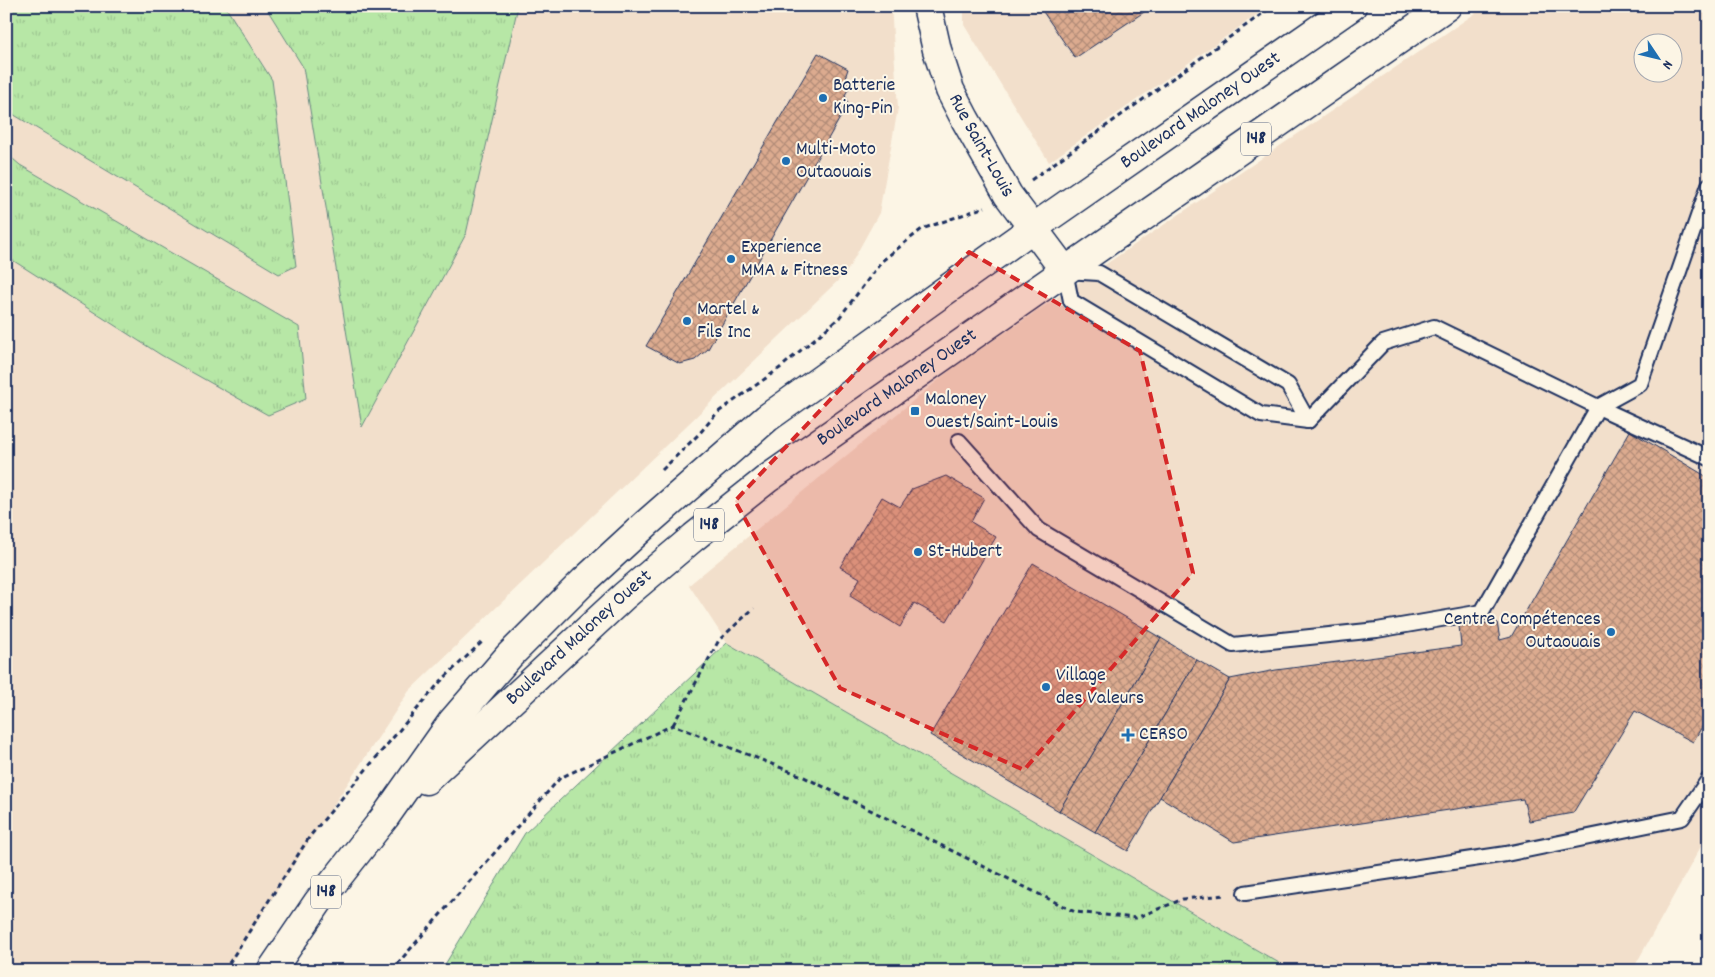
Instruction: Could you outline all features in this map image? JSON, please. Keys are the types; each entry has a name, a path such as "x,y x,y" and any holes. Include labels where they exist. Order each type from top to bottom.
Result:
{"main road":[{"name":"Rue Saint-Louis","path":"927,6 937,50 950,90 1008,195 1065,271"},
{"name":"Boulevard Maloney Ouest","path":"271,971 318,902 385,817 452,722 509,656 584,580 647,523 767,418 1033,228 1352,6"},
{"name":"Boulevard Maloney Ouest","path":"385,817 624,596 767,479 1447,6"}],"lane":[{"path":"959,441 1039,530 1233,645 1377,630 1482,612 1598,407 1640,384 1709,186"},
{"path":"1065,271 1098,273 1288,385 1308,421 1261,415 1071,300 1065,271"},
{"path":"1308,421 1383,343 1434,327 1598,407 1709,458"},
{"path":"1245,893 1506,854 1682,818 1709,779"}],"path":[{"path":"1049,169 1274,6"},
{"path":"392,971 560,778 673,725 719,640 754,608"},
{"path":"673,725 802,776 1075,912 1136,918 1183,899 1245,893"}],"highlighted area":[{"path":"969,252 1140,351 1193,573 1024,770 840,688 735,501"}],"shaded area":[{"path":"6,6 891,6 898,108 879,213 846,273 409,691 225,971 6,971"},
{"path":"964,6 1269,6 1049,162 964,25"},
{"path":"1486,6 1709,6 1709,832 1632,971 1293,971 727,643 689,585 953,368"}],"green space":[{"path":"6,6 225,6 272,80 296,266 279,274 6,110"},
{"path":"265,6 518,6 466,234 362,427 303,67"},
{"path":"6,153 20,165 299,327 306,399 268,415 161,355 6,256"},
{"path":"727,643 1293,971 441,971 525,833"}],"building":[{"path":"1039,6 1153,6 1075,58"},
{"path":"818,53 848,69 846,75 850,86 845,95 848,104 708,349 695,360 680,364 646,346"},
{"name":"Centre Compétences Outaouais","path":"1630,431 1709,478 1709,715 1693,742 1635,711 1573,813 1529,821 1523,799 1234,842 1160,797 1230,679 1276,670 1461,646 1459,626 1497,622 1500,640 1511,637"},
{"name":"St-Hubert","path":"946,476 984,498 971,522 996,537 947,621 914,603 900,627 850,596 860,578 840,567 882,497 900,507 912,489"},
{"name":"Village des Valeurs","path":"1033,563 1161,638 1059,811 930,735"},
{"name":"CERSO","path":"1161,638 1197,660 1095,832 1059,811"},
{"path":"1197,660 1230,679 1128,851 1095,832"}],"place":[{"name":"Batterie King-Pin","path":"823,98"},
{"name":"Multi-Moto Outaouais","path":"786,161"},
{"name":"Experience MMA & Fitness","path":"731,259"},
{"name":"Martel & Fils Inc","path":"687,321"},
{"name":"Maloney Ouest/Saint-Louis","path":"915,411"},
{"name":"St-Hubert","path":"918,552"},
{"name":"Centre Compétences Outaouais","path":"1611,632"},
{"name":"Village des Valeurs","path":"1046,687"},
{"name":"CERSO","path":"1128,735"}]}
